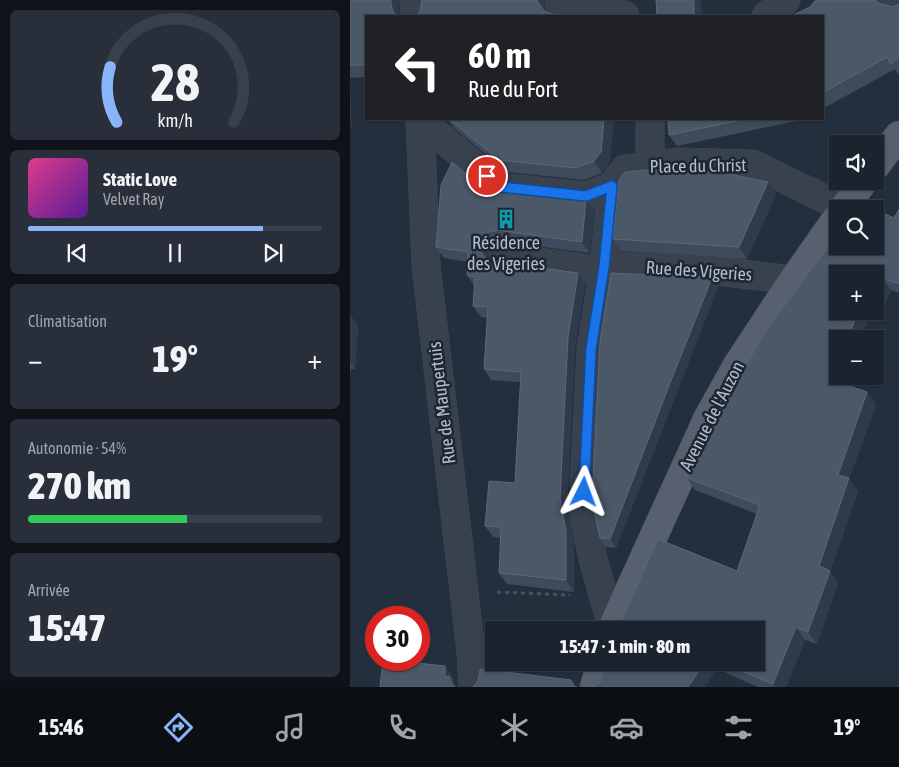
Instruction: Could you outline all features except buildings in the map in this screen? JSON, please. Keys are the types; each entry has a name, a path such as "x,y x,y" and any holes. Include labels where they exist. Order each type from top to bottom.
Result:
{"main road":[{"path":"884,155 899,135"},
{"name":"Avenue de l'Auzon","path":"849,200 857,190"},
{"name":"Avenue de l'Auzon","path":"614,621 708,417 737,365 829,228"},
{"path":"594,687 598,671"}],"street":[{"path":"414,0 415,15"},
{"path":"559,0 561,10 623,15"},
{"path":"767,15 786,0"},
{"path":"892,0 899,3"},
{"name":"Rue de Maupertuis","path":"420,120 426,265 471,652 472,687"},
{"path":"421,120 501,187 586,196 612,186 604,267 591,349 583,510 593,559 609,621"},
{"path":"650,120 650,165"},
{"name":"Place du Christ","path":"612,186 625,168 680,162 753,164 829,205"},
{"name":"Rue des Vigeries","path":"503,257 591,269 618,266 726,272 793,280"}],"path":[{"path":"464,590 604,597"}],"place":[{"name":"Résidence des Vigeries","path":"506,219"}],"route":[{"path":"487,176 501,187 586,196 612,186 604,267 591,349 584,492"}]}
